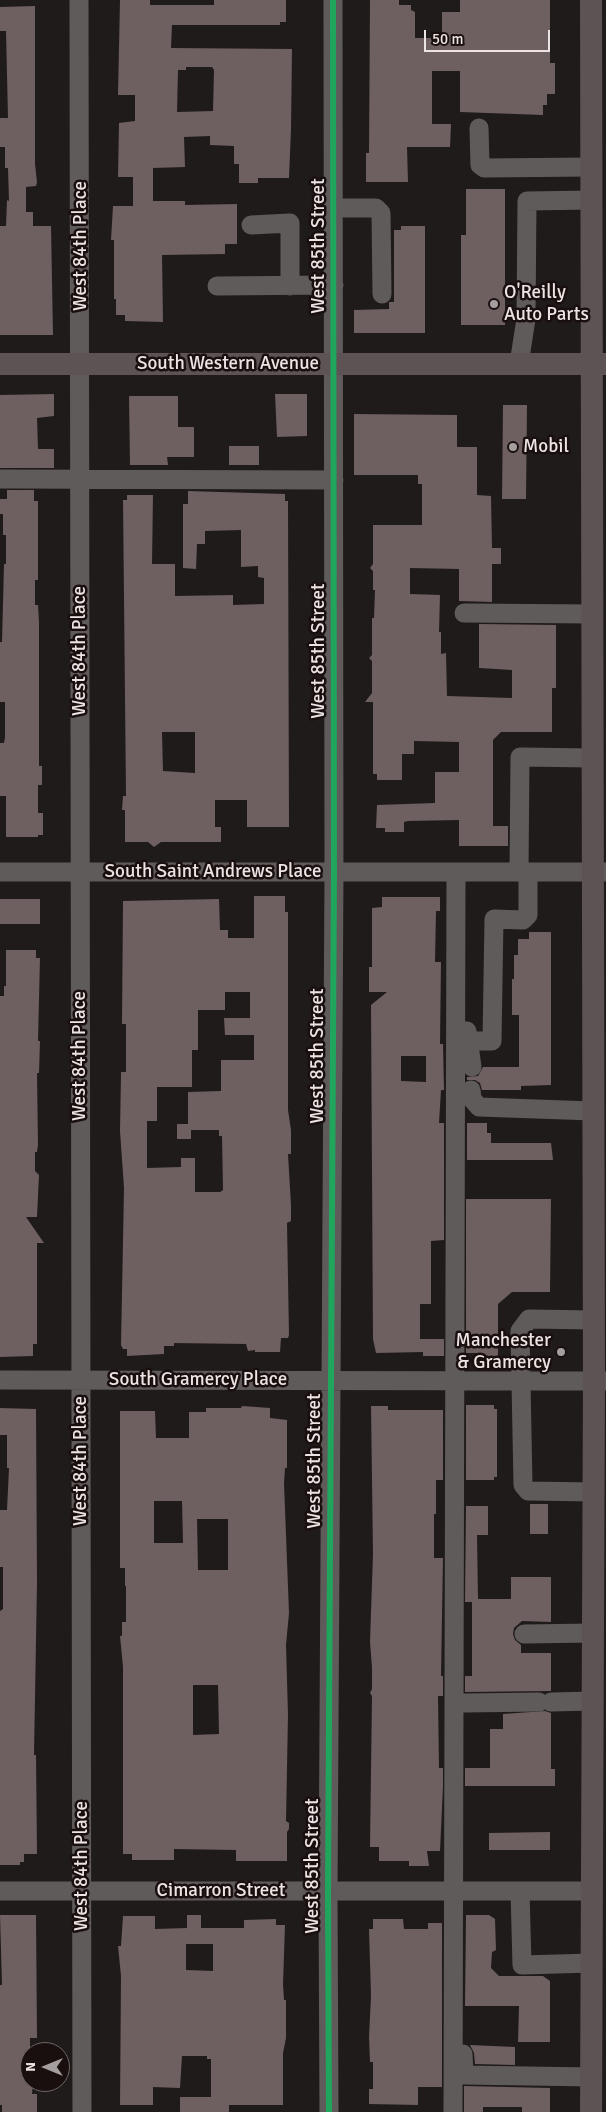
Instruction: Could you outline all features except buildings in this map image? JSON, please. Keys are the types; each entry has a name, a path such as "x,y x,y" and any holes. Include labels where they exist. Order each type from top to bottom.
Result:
{"main road":[{"path":"591,0 599,86 592,168 597,205 600,364 597,606 599,703 592,758 599,872 593,1111 594,1320 600,1381 594,1492 593,1701 599,1765 599,1840 592,1890 592,1964 599,2016 592,2077 591,2112"},
{"name":"South Western Avenue","path":"0,364 600,364"}],"street":[{"name":"West 84th Place","path":"79,0 82,2112"},
{"name":"West 85th Street","path":"329,2112 330,1381 334,873 333,0"},
{"path":"479,128 480,165 484,168 592,168"},
{"path":"519,364 526,319 526,201 597,205"},
{"path":"334,208 376,208 381,213 382,294"},
{"path":"251,225 290,224 290,286"},
{"path":"216,286 334,285"},
{"path":"0,479 334,480"},
{"path":"464,613 597,606"},
{"path":"467,1041 492,1041 494,920 523,920 528,915 524,872 520,757 592,758"},
{"name":"South Saint Andrews Place","path":"0,872 599,872"},
{"path":"462,872 467,1041 472,1067"},
{"path":"453,2112 456,1891 456,1381 462,872"},
{"path":"471,1090 472,1099 479,1107 593,1111"},
{"path":"594,1320 529,1319 520,1331 523,1485 528,1491 594,1492"},
{"name":"South Gramercy Place","path":"0,1380 600,1381"},
{"path":"524,1634 594,1633"},
{"path":"464,1703 593,1701"},
{"name":"Cimarron Street","path":"0,1891 328,1892 592,1890"},
{"path":"520,1891 522,1965 592,1964"},
{"path":"462,2049 464,2075 592,2077"}],"cycle path":[{"path":"329,2112 328,1892 334,873 333,0"}],"place":[{"name":"O'Reilly Auto Parts","path":"494,304"},
{"name":"Mobil","path":"513,447"},
{"name":"Manchester & Gramercy","path":"561,1352"}]}
